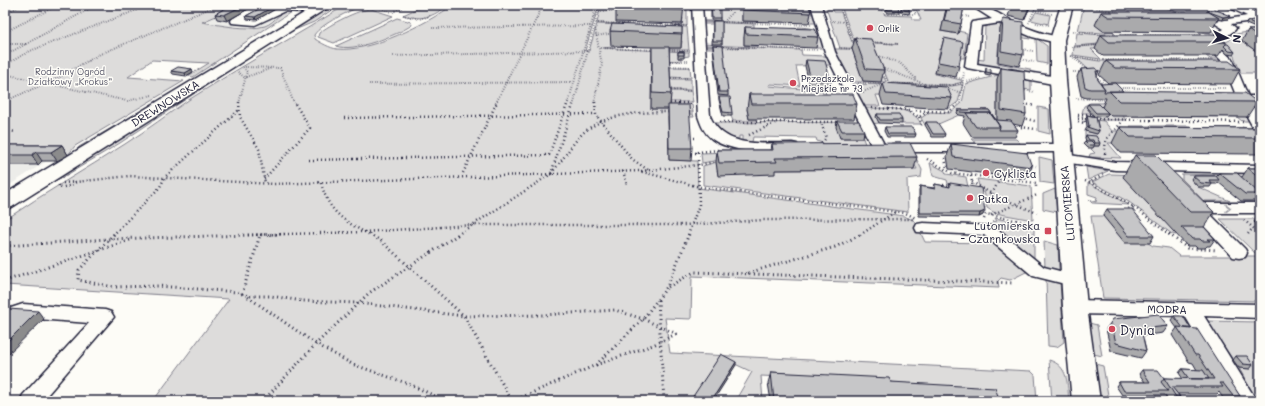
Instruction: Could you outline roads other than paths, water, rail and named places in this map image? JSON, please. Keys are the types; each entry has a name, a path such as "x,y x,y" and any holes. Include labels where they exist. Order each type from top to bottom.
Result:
{"main road":[{"name":"LUTOMIERSKA","path":"1067,5 1057,40 1058,81 1062,153 1075,307 1086,401"},
{"name":"DREWNOWSKA","path":"5,202 322,7"}],"street":[{"path":"697,5 693,24 695,48 705,122 714,136 722,140 742,145 803,147"},
{"path":"816,5 824,49 846,83 879,148"},
{"path":"1229,5 1260,17"},
{"path":"976,6 1002,20 1044,38 1057,40"},
{"path":"273,14 249,12 273,14 322,7"},
{"path":"1258,125 1238,88 1227,60 1209,44 1209,40 1218,38 1231,28 1219,23 1260,17"},
{"path":"1002,20 976,24 970,66 1058,81"},
{"path":"1244,100 1260,100"},
{"path":"864,148 1062,153 1115,166 1260,169"},
{"path":"1155,167 1170,183"},
{"path":"1239,252 1190,203 1260,208"},
{"path":"923,228 988,230 1039,272 1073,280"},
{"name":"MODRA","path":"1075,307 1260,311"},
{"path":"1190,309 1247,401"},
{"path":"5,319 11,315 23,311 105,317 30,401"}],"place":[{"name":"Orlik","path":"870,28"},
{"name":"Przedszkole Miejskie nr 73","path":"793,83"},
{"name":"Cyklista","path":"986,173"},
{"name":"Putka","path":"970,198"},
{"name":"Lutomierska - Czarnkowska","path":"1048,231"},
{"name":"Dynia","path":"1112,329"}],"park label":[{"name":"Rodzinny Ogród Działkowy „Krokus”","path":"70,76"}]}
